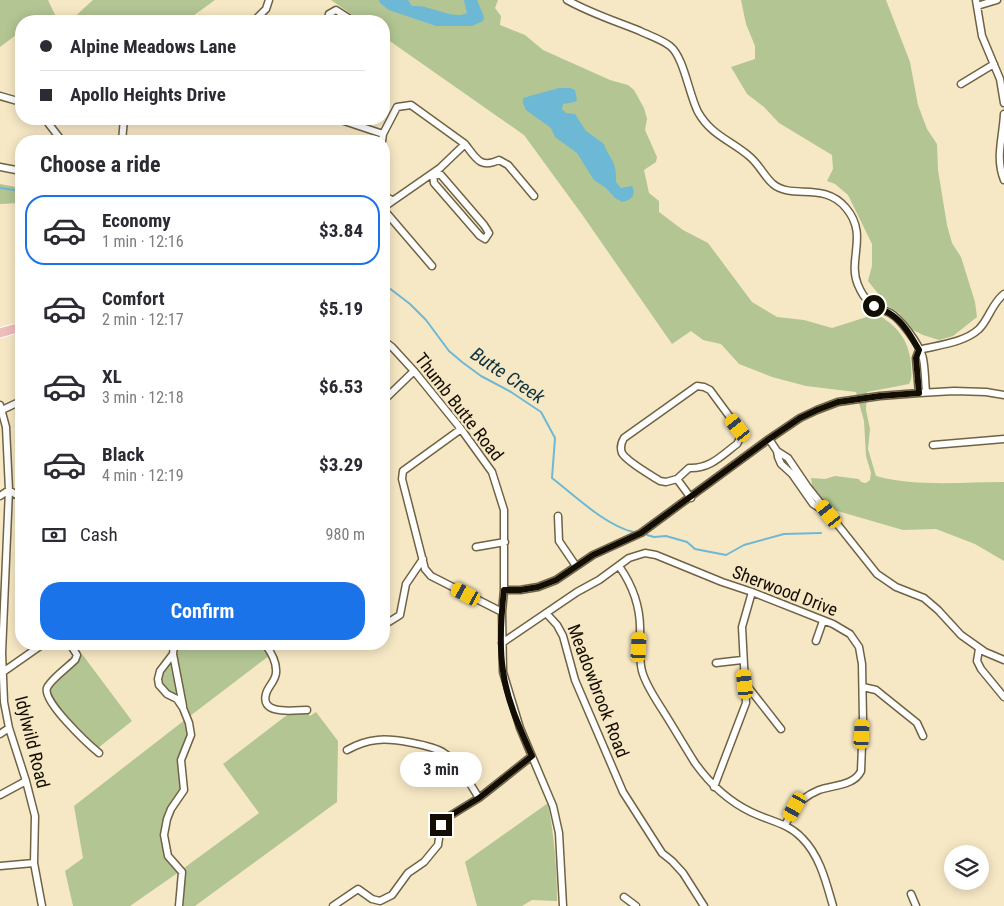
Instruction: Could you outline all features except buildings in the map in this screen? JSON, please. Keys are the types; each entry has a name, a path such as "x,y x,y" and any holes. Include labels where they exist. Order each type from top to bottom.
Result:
{"main road":[{"path":"0,333 15,328"}],"street":[{"path":"260,15 266,8 269,0"},
{"path":"567,0 588,12 657,39 671,47 682,66 698,112 706,123 716,134 750,157 775,186 828,194 847,209 856,227 858,236 857,284 868,302 891,314 901,323 919,350 923,357 920,364 923,392"},
{"path":"997,0 976,3 982,36 1000,79 1004,103"},
{"path":"330,15 336,10 343,15"},
{"path":"961,84 994,64"},
{"path":"0,96 15,100"},
{"path":"390,120 397,107 411,105 465,144 480,162 490,164 499,160 508,165 534,196"},
{"path":"1004,114 999,158 1004,180"},
{"path":"50,125 57,135"},
{"path":"362,125 383,134 388,125"},
{"path":"392,200 433,173 465,144"},
{"path":"0,167 15,170"},
{"path":"433,173 441,175 484,225 489,233 486,239 480,236 434,182 433,173"},
{"path":"390,215 432,266"},
{"path":"919,350 969,336 979,329 994,304 1004,294"},
{"name":"Thumb Butte Road","path":"390,346 414,371 461,429 492,472 504,510 503,672 520,728 553,806 559,832 563,906"},
{"path":"390,394 414,371"},
{"path":"697,386 704,387 710,390 738,428 740,439 737,444 707,466 689,468 677,479 660,482 625,458 621,452 621,444 624,438 697,386"},
{"path":"504,590 538,587 556,580 593,555 641,533 769,439 800,418 817,410 838,402 923,392 986,392 1004,395"},
{"path":"1,408 15,403"},
{"name":"Idylwild Road","path":"1,408 6,427 9,490 2,653 4,702 9,728 35,816 34,863 42,906"},
{"path":"461,429 403,471 402,479 425,569 431,576 502,612"},
{"path":"769,439 777,451 781,464 800,481 813,504 829,514 877,574 896,587 924,598 961,635 979,649 1004,660"},
{"path":"933,445 1004,439"},
{"path":"677,479 691,498"},
{"path":"0,496 9,490 15,494"},
{"path":"558,516 558,541 576,566"},
{"path":"476,547 505,542"},
{"name":"Sherwood Drive","path":"502,643 636,555 645,553 656,555 752,592 850,634 859,647 861,654 863,720 859,776 850,782 818,790 803,799 795,807 785,825"},
{"path":"390,621 400,615 406,584 422,559"},
{"path":"619,566 634,592 638,609 642,672 651,692 695,763 721,793 752,812 785,825 801,837 818,861 832,906"},
{"path":"714,787 746,703 742,660 742,627 752,592"},
{"name":"Meadowbrook Road","path":"546,613 557,624 564,636 575,680 623,792 662,853 683,873 704,906"},
{"path":"816,641 823,621"},
{"path":"979,649 977,661 981,669 1004,697"},
{"path":"3,672 34,650"},
{"path":"74,650 77,656 75,660 49,684 46,689 47,695 62,718 99,753"},
{"path":"173,650 183,708 189,723 191,736 181,760 184,790 170,809 164,835 168,856 182,872 179,906"},
{"path":"269,650 274,658 276,671 274,680 266,695 266,702 272,709 281,711 307,710"},
{"path":"173,654 160,671 159,685 167,694 177,699 183,708"},
{"path":"716,663 742,660"},
{"path":"745,684 781,729"},
{"path":"863,687 876,690 917,723 923,736"},
{"path":"0,734 9,728"},
{"path":"348,750 359,744 377,740 414,743 443,752 458,765 479,798"},
{"path":"333,906 358,889 380,902 392,895 408,873 424,862 438,844 441,825 448,817 479,798 532,756"},
{"path":"0,795 26,781"},
{"path":"0,866 34,863"},
{"path":"912,894 916,906"},
{"path":"624,897 636,906"}],"green space":[{"path":"0,0 48,0 55,15 15,15 15,36 0,47"},
{"path":"93,0 215,0 194,15 77,15"},
{"path":"331,0 498,0 495,8 501,16 500,25 525,35 543,50 610,80 628,85 634,90 644,108 647,119 645,130 657,157 656,162 644,170 649,193 659,201 659,212 683,230 708,243 752,302 777,317 804,320 832,328 876,314 890,323 901,334 910,355 911,379 909,384 867,392 866,410 870,429 868,449 876,476 923,483 1004,482 1004,561 975,544 936,529 903,530 827,508 813,492 811,478 825,479 835,476 859,479 861,482 866,483 870,480 871,473 866,456 864,421 856,392 806,386 772,377 739,364 721,344 703,340 691,331 672,344 524,135 390,41 390,15 352,15"},
{"path":"741,0 886,0 910,62 918,105 927,129 937,144 938,170 947,225 952,243 961,257 975,302 977,317 953,336 939,340 923,335 913,330 899,313 885,305 868,281 872,266 872,244 848,195 835,184 827,181 833,169 832,155 779,123 764,107 747,94 731,67 755,59 755,46 746,24"},
{"path":"0,184 15,187 15,203 0,204"},
{"path":"176,650 266,650 270,655 190,716 175,659"},
{"path":"82,654 132,721 98,748 65,718 48,691 78,661"},
{"path":"170,663 179,696 168,691 164,686 161,674"},
{"path":"307,712 310,716 316,712 338,741 337,802 195,906 183,906 184,868 259,813 223,764 287,715"},
{"path":"186,719 188,735 178,761 181,788 165,811 161,835 179,872 130,906 73,906 65,871 83,858 74,806"},
{"path":"548,803 555,852 557,901 532,900 522,906 477,906 465,862"}],"water":[{"path":"379,0 408,0 412,6 462,15 467,13 464,0 477,0 484,17 483,21 472,26 436,26 389,10"},
{"path":"559,88 575,90 577,100 563,104 562,109 566,113 575,114 586,131 604,144 614,165 616,182 621,188 632,186 634,192 630,199 622,202 615,198 606,188 594,180 577,153 555,137 551,128 526,110 523,98"}],"waterway":[{"name":"Butte Creek","path":"0,188 15,190"},
{"name":"Butte Creek","path":"390,289 410,304 426,320 449,351 462,362 481,376 511,392 541,412 555,438 552,478 601,517 633,532"},
{"name":"Butte Creek","path":"647,535 654,537 666,536 687,542 695,549 726,555 744,545 784,534 821,533"}],"route":[{"path":"441,825 448,817 479,798 532,756 512,706 503,672 502,612 504,590 538,587 556,580 593,555 641,533 800,418 838,402 919,393 916,358 919,350 896,318 874,306"}]}
